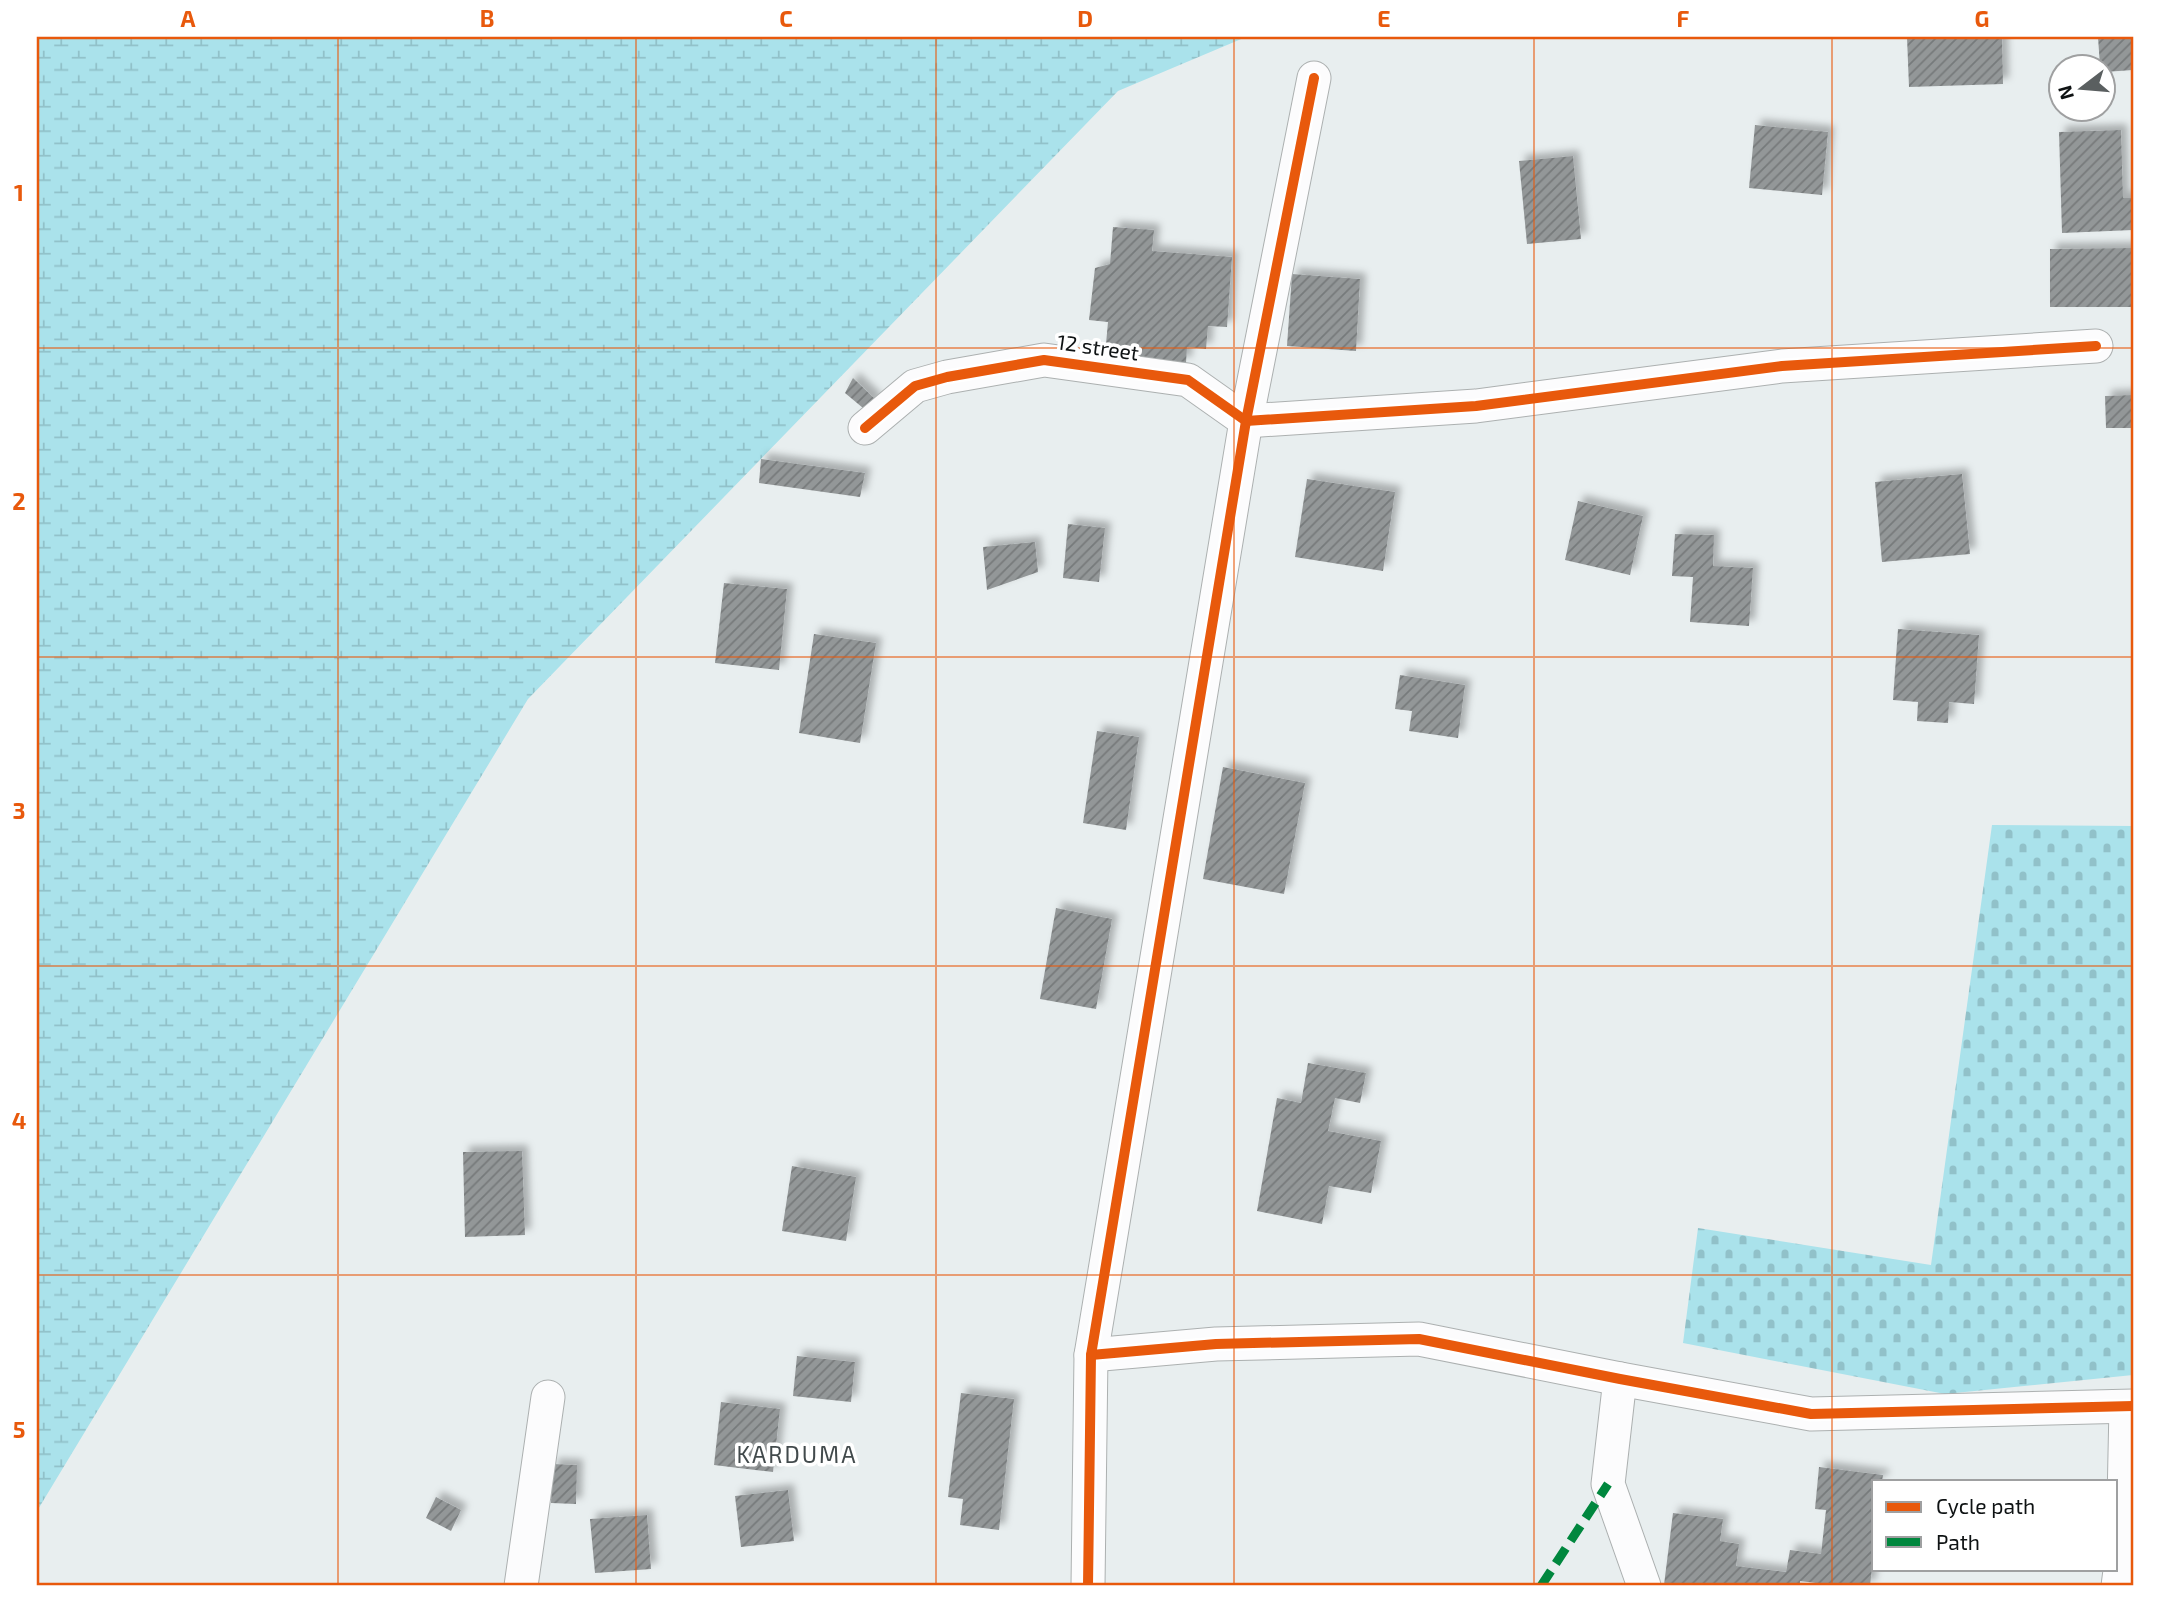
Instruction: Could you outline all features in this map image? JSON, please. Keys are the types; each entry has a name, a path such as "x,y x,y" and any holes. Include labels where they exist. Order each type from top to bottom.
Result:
{"street":[{"path":"1088,1586 1091,1355 1246,421 1314,78"},
{"path":"1246,421 1476,407 1782,366 2096,346"},
{"name":"12 street","path":"865,428 915,386 947,377 1044,360 1188,380 1246,421"},
{"path":"1091,1355 1216,1344 1419,1339 1811,1414 2130,1407 2123,1548 2118,1586"},
{"path":"1620,1379 1608,1484 1644,1586"},
{"path":"521,1586 548,1397"}],"green space":[{"path":"37,37 1246,37 1118,91 528,699 37,1511"},
{"path":"1992,825 2133,826 2133,1375 1945,1394 1683,1343 1698,1228 1931,1265"}],"building":[{"path":"1907,37 2002,37 2003,84 1909,87"},
{"path":"2098,37 2133,37 2133,70 2118,71 2118,52 2099,52"},
{"path":"1755,125 1828,132 1822,195 1749,188"},
{"path":"2121,130 2123,198 2133,198 2133,230 2062,233 2059,132"},
{"path":"1573,156 1581,239 1527,244 1519,161"},
{"path":"1113,227 1154,230 1152,251 1232,257 1227,327 1208,326 1206,349 1187,347 1186,363 1105,355 1108,322 1089,320 1095,268 1110,264"},
{"path":"2133,248 2133,307 2050,307 2050,249"},
{"path":"1292,274 1360,279 1356,351 1287,346"},
{"path":"853,378 876,400 869,413 845,393"},
{"path":"2133,395 2133,428 2106,428 2105,396"},
{"path":"761,459 865,473 860,497 759,483"},
{"path":"1962,474 1970,554 1882,562 1875,482"},
{"path":"1307,479 1395,492 1383,571 1295,557"},
{"path":"1578,501 1643,516 1630,575 1565,560"},
{"path":"1068,524 1105,528 1099,582 1063,578"},
{"path":"1675,534 1714,535 1713,566 1753,568 1749,626 1690,622 1693,577 1672,576"},
{"path":"1035,542 1038,572 987,590 983,547"},
{"path":"724,583 787,589 779,670 715,663"},
{"path":"1898,629 1979,635 1974,704 1949,702 1948,723 1917,721 1918,702 1893,700"},
{"path":"814,634 876,643 860,743 799,733"},
{"path":"1400,675 1465,685 1458,738 1409,731 1412,711 1395,709"},
{"path":"1097,731 1139,737 1126,830 1083,823"},
{"path":"1223,767 1305,783 1284,894 1203,879"},
{"path":"1056,908 1112,919 1096,1009 1040,999"},
{"path":"1308,1063 1366,1073 1360,1103 1335,1098 1328,1131 1381,1141 1371,1193 1329,1186 1322,1224 1257,1211 1277,1098 1301,1103"},
{"path":"522,1151 525,1235 465,1237 463,1152"},
{"path":"792,1166 856,1177 846,1241 782,1231"},
{"path":"797,1356 855,1362 851,1402 793,1396"},
{"path":"961,1393 1014,1399 999,1530 960,1525 963,1499 948,1497"},
{"path":"721,1402 780,1409 773,1472 714,1465"},
{"path":"552,1464 577,1465 576,1504 551,1503"},
{"path":"1819,1467 1883,1475 1882,1480 1872,1480 1870,1586 1839,1586 1800,1581 1800,1586 1664,1585 1673,1513 1723,1519 1720,1541 1739,1544 1736,1566 1786,1572 1790,1550 1821,1554 1826,1510 1815,1509"},
{"path":"788,1490 794,1541 741,1547 735,1496"},
{"path":"436,1497 461,1510 451,1531 426,1518"},
{"path":"647,1515 651,1569 595,1573 590,1519"}],"marked path":[{"path":"1541,1586 1608,1484"}],"cycle path":[{"path":"1088,1586 1091,1355 1246,421 1314,78"},
{"path":"865,428 915,386 947,377 1044,360 1188,380 1246,421 1476,406 1782,366 2096,346"},
{"path":"1091,1355 1216,1344 1419,1339 1811,1414 2133,1406"}],"district":[{"name":"KARDUMA","path":"797,1455"}]}
